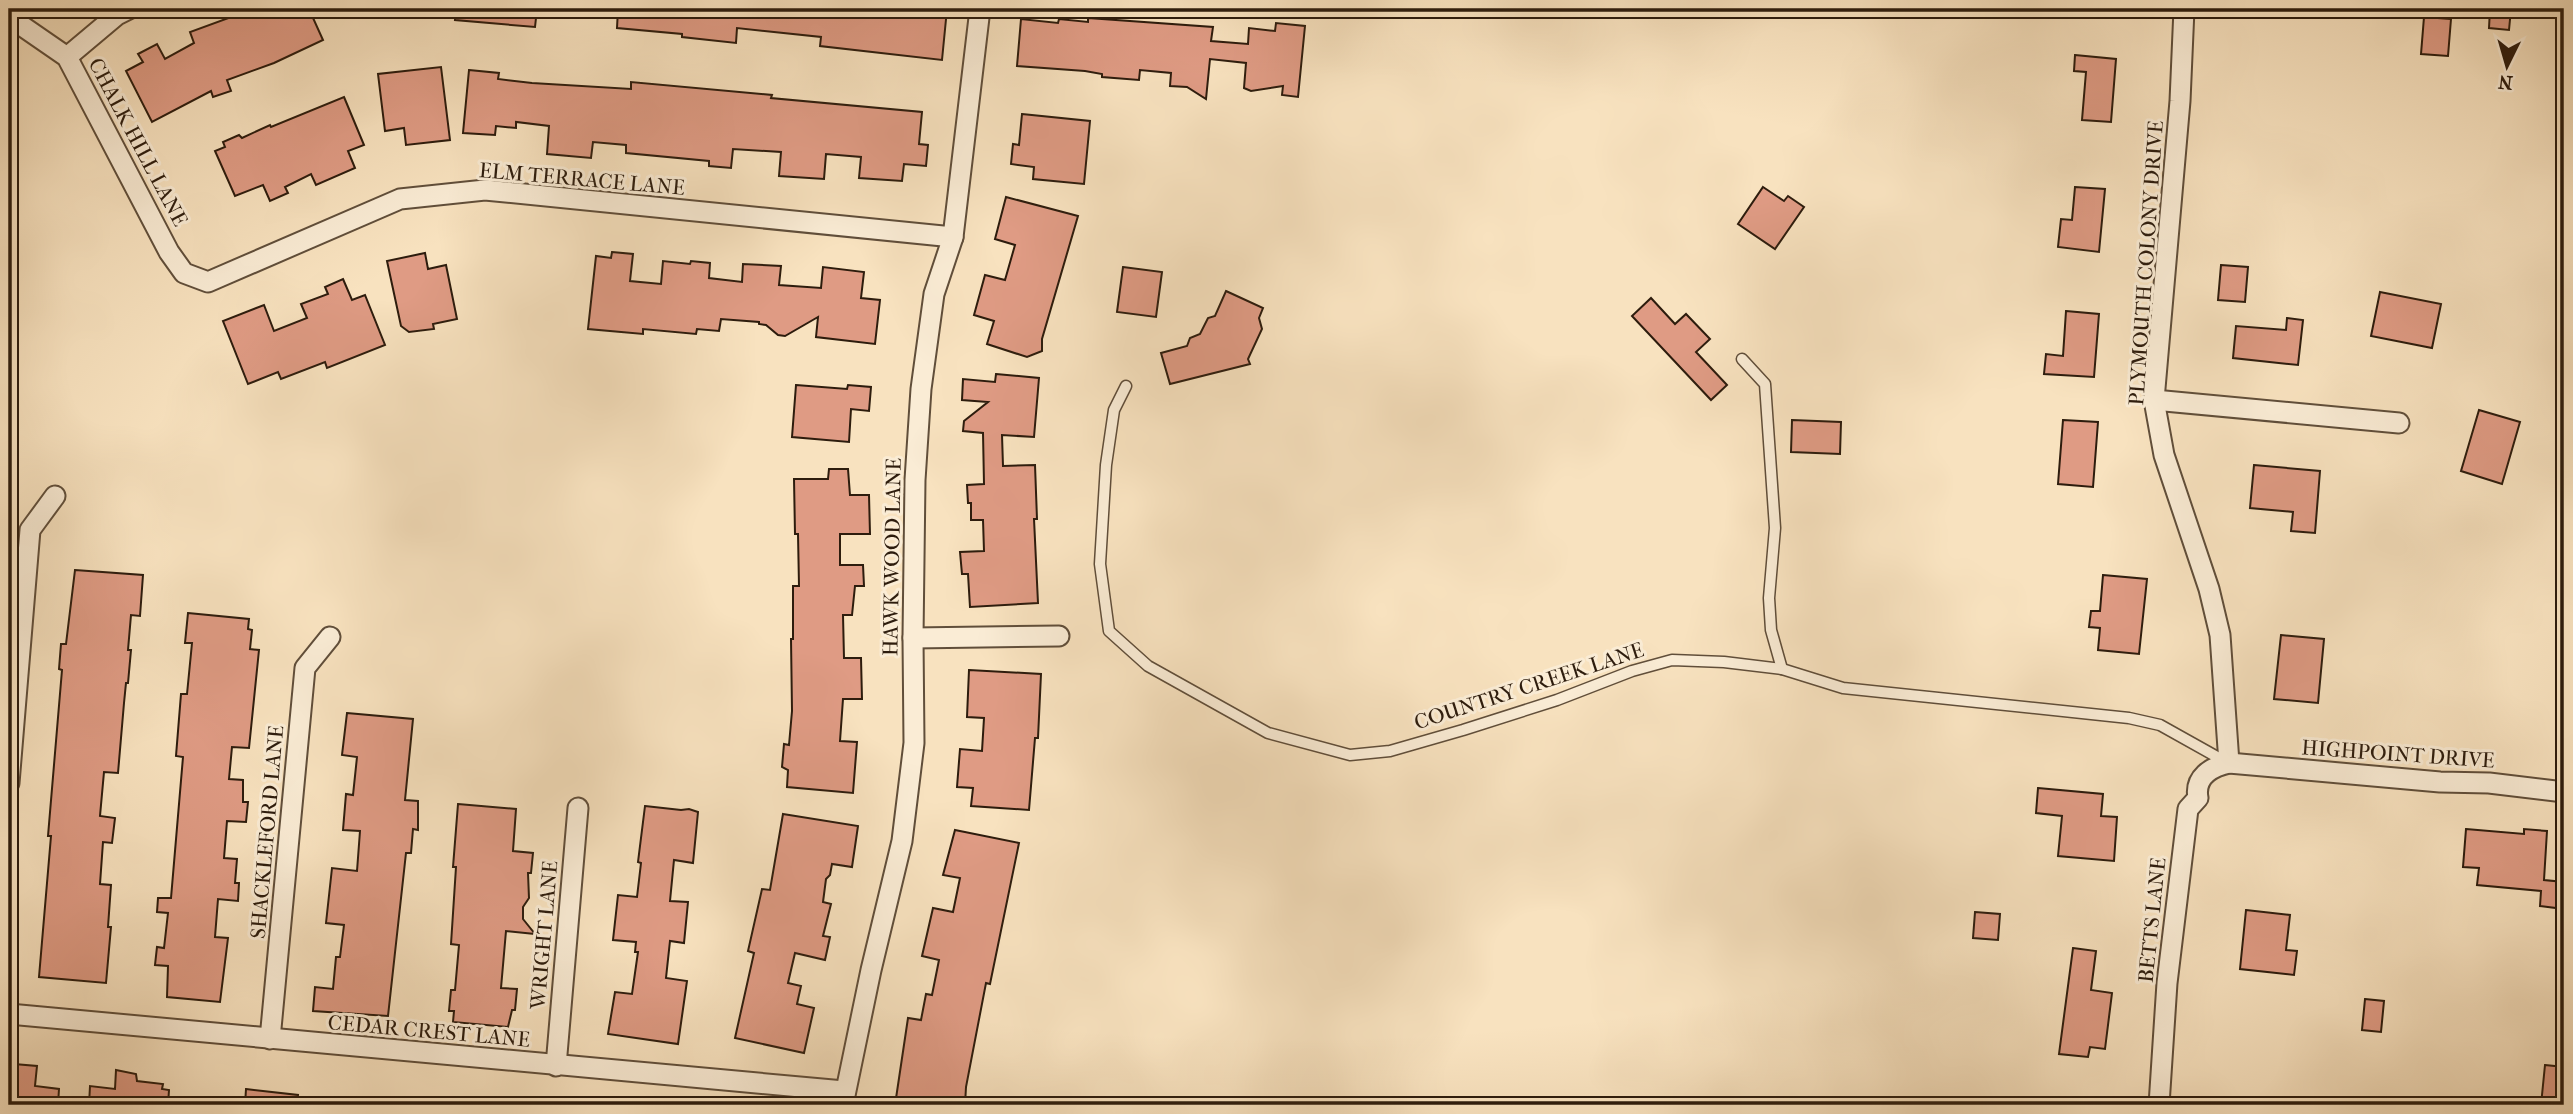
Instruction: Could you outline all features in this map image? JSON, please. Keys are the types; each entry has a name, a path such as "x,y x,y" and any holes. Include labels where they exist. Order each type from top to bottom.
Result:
{"street":[{"path":"67,57 117,15 130,9"},
{"name":"HAWK WOOD LANE","path":"844,1098 902,841 914,743 915,480 921,389 934,294 953,237 980,9"},
{"name":"PLYMOUTH COLONY DRIVE","path":"2184,9 2180,101 2154,400 2164,455 2209,589 2220,635 2229,763"},
{"name":"CHALK HILL LANE","path":"9,17 67,57 169,252 184,273"},
{"name":"ELM TERRACE LANE","path":"184,273 208,282 400,199 485,190 953,237"},
{"path":"2154,400 2399,423"},
{"path":"9,783 30,530 55,496"},
{"path":"913,638 1059,636"},
{"name":"SHACKLEFORD LANE","path":"270,1039 305,668 330,637"},
{"name":"HIGHPOINT DRIVE","path":"2229,763 2440,782 2489,783 2564,792"},
{"name":"BETTS LANE","path":"2159,1105 2167,984 2188,809 2198,798 2200,778 2213,767 2229,763"},
{"name":"WRIGHT LANE","path":"556,1066 578,808"},
{"name":"CEDAR CREST LANE","path":"9,1014 556,1066 844,1098"}],"lane":[{"path":"1742,359 1765,384 1775,528 1769,598 1770,620 1782,670"},
{"name":"COUNTRY CREEK LANE","path":"1126,386 1114,410 1106,465 1100,564 1109,631 1148,666 1268,733 1350,755 1390,751 1557,700 1632,671 1672,660 1724,662 1782,670 1843,688 2129,718 2160,725 2229,763"}],"building":[{"path":"253,9 309,9 323,40 274,63 227,80 231,91 213,97 211,91 152,122 126,71 143,62 138,54 157,44 165,59 194,43 190,32"},
{"path":"456,9 537,9 535,27 455,20"},
{"path":"618,9 947,9 942,60 820,46 821,37 737,28 736,43 682,37 682,34 617,28"},
{"path":"2490,9 2511,9 2509,30 2489,28"},
{"path":"2424,17 2451,19 2448,56 2421,54"},
{"path":"1088,18 1213,27 1211,41 1248,44 1249,28 1275,31 1276,23 1305,26 1298,97 1282,95 1283,86 1251,91 1244,88 1246,63 1210,59 1206,99 1187,87 1170,86 1171,73 1140,70 1139,80 1102,77 1102,74 1085,71 1017,66 1021,19 1058,23 1059,19 1088,22"},
{"path":"2075,55 2116,59 2111,122 2082,120 2086,72 2074,71"},
{"path":"441,67 450,140 406,145 404,128 385,131 378,74"},
{"path":"469,70 499,73 498,79 532,83 631,89 631,82 922,112 919,144 928,145 926,166 904,164 902,181 859,178 861,157 826,154 824,179 779,176 781,152 733,149 731,168 709,166 709,161 626,153 626,145 593,142 591,158 547,154 549,126 516,122 516,128 496,126 495,135 463,133"},
{"path":"344,97 364,145 348,151 355,168 316,185 311,174 285,187 288,193 270,201 263,185 235,196 215,151 225,147 223,142 239,135 242,138"},
{"path":"1022,114 1090,121 1084,184 1033,179 1034,167 1011,164 1013,144 1019,145"},
{"path":"1763,187 1784,201 1788,196 1804,207 1775,249 1738,224"},
{"path":"2075,187 2105,189 2099,252 2058,247 2061,219 2072,220"},
{"path":"1006,197 1078,216 1042,339 1042,351 1027,357 987,344 994,321 974,315 985,275 1005,280 1015,245 995,239"},
{"path":"612,252 633,254 630,281 661,284 663,261 710,263 709,278 742,282 743,264 781,266 779,285 821,288 823,267 864,272 861,298 880,300 875,344 816,337 818,317 785,336 778,335 759,322 721,319 719,331 697,329 696,334 643,329 643,334 588,329 596,256 611,258"},
{"path":"425,253 428,269 446,265 457,319 433,324 434,329 409,332 401,326 387,261"},
{"path":"2221,265 2248,267 2245,302 2218,300"},
{"path":"1123,267 1162,272 1156,317 1117,312"},
{"path":"343,279 352,300 365,295 385,345 327,368 325,362 281,379 278,372 248,384 223,321 264,305 274,331 307,318 301,304 328,294 325,287"},
{"path":"1226,291 1263,308 1259,318 1262,329 1248,359 1250,364 1170,384 1161,353 1187,346 1190,338 1200,334 1208,318 1215,316"},
{"path":"2380,292 2441,304 2432,348 2371,336"},
{"path":"1651,298 1675,324 1686,314 1710,339 1696,352 1727,385 1711,400 1632,316"},
{"path":"2066,311 2099,314 2094,377 2044,374 2046,354 2063,356"},
{"path":"2287,318 2303,320 2298,365 2233,358 2236,326 2286,330"},
{"path":"996,374 1039,378 1034,437 1002,435 1003,466 1035,465 1037,519 1034,519 1038,603 970,607 968,574 962,574 960,552 984,551 983,520 971,520 967,485 984,484 983,433 963,431 964,421 988,402 962,400 963,379 995,382"},
{"path":"796,385 847,389 848,385 871,387 869,411 851,409 849,442 792,437"},
{"path":"2479,410 2520,422 2502,484 2461,471"},
{"path":"1792,420 1841,422 1840,454 1791,452"},
{"path":"2063,420 2098,422 2093,487 2058,484"},
{"path":"2254,465 2320,471 2315,533 2291,531 2293,512 2250,508"},
{"path":"829,469 848,469 850,495 869,495 870,534 840,534 840,565 863,565 864,586 855,586 852,615 843,615 844,658 861,658 862,699 843,699 840,741 857,742 853,793 787,787 788,770 782,767 784,744 789,745 792,711 793,586 799,586 794,479 828,479"},
{"path":"75,570 143,575 140,616 131,615 128,650 131,650 118,773 104,772 100,816 115,818 112,843 103,842 100,884 111,885 108,927 111,927 106,983 39,977 62,670 59,669 61,644 66,644"},
{"path":"2103,575 2147,579 2139,654 2098,650 2100,628 2089,627 2091,611 2100,611"},
{"path":"188,613 249,619 248,629 252,630 250,649 259,650 249,748 232,747 229,779 243,780 243,802 248,802 246,822 227,821 224,858 237,859 235,883 239,883 238,901 218,899 215,937 228,938 220,1002 167,997 168,966 155,965 157,947 164,948 168,913 157,912 158,898 171,898 183,757 176,756 181,694 187,694 192,643 185,643"},
{"path":"2281,635 2324,639 2318,703 2274,699"},
{"path":"969,670 1041,674 1038,738 1035,738 1029,810 971,806 973,788 957,787 960,749 982,751 984,718 967,717"},
{"path":"347,713 413,719 405,800 418,801 418,830 413,829 411,853 406,853 388,1016 313,1011 315,987 333,989 336,957 340,957 344,925 326,923 332,868 357,871 360,831 343,830 346,794 353,795 357,757 342,755"},
{"path":"2038,788 2103,794 2101,816 2117,817 2114,861 2058,856 2062,816 2036,813"},
{"path":"458,804 516,809 513,851 533,853 531,873 528,873 529,898 523,907 523,919 535,934 506,931 501,988 517,989 515,1010 512,1010 508,1027 453,1022 454,1011 449,1011 451,990 455,990 459,945 451,944"},
{"path":"645,806 698,812 693,863 674,860 670,901 688,902 684,943 670,941 666,978 687,981 678,1044 608,1034 615,992 632,994 638,952 635,952 636,942 613,940 618,895 637,897"},
{"path":"783,814 858,826 852,867 832,864 830,875 826,879 823,902 831,904 823,936 830,937 825,960 795,953 788,983 801,986 797,1004 814,1008 804,1053 735,1038 754,953 748,951 762,889 770,890"},
{"path":"2466,829 2524,834 2524,829 2547,831 2544,880 2564,882 2564,909 2540,906 2541,891 2477,885 2479,868 2463,867"},
{"path":"955,830 1019,843 990,984 986,983 965,1105 895,1105 908,1018 921,1020 926,994 932,995 939,960 922,956 933,908 953,912 960,878 943,875"},
{"path":"2246,910 2290,915 2286,950 2297,951 2294,975 2240,969"},
{"path":"1975,912 2000,914 1998,940 1973,938"},
{"path":"2073,948 2096,951 2091,990 2112,993 2105,1049 2090,1047 2088,1057 2059,1054"},
{"path":"2365,999 2384,1001 2381,1032 2362,1030"},
{"path":"14,1064 37,1066 35,1086 59,1089 58,1105 9,1105 9,1076 13,1076"},
{"path":"2545,1065 2564,1067 2564,1105 2541,1105"},
{"path":"116,1070 136,1074 137,1081 163,1084 162,1089 169,1090 168,1105 89,1105 90,1086 115,1089"},
{"path":"246,1089 298,1095 297,1105 245,1105"}]}
